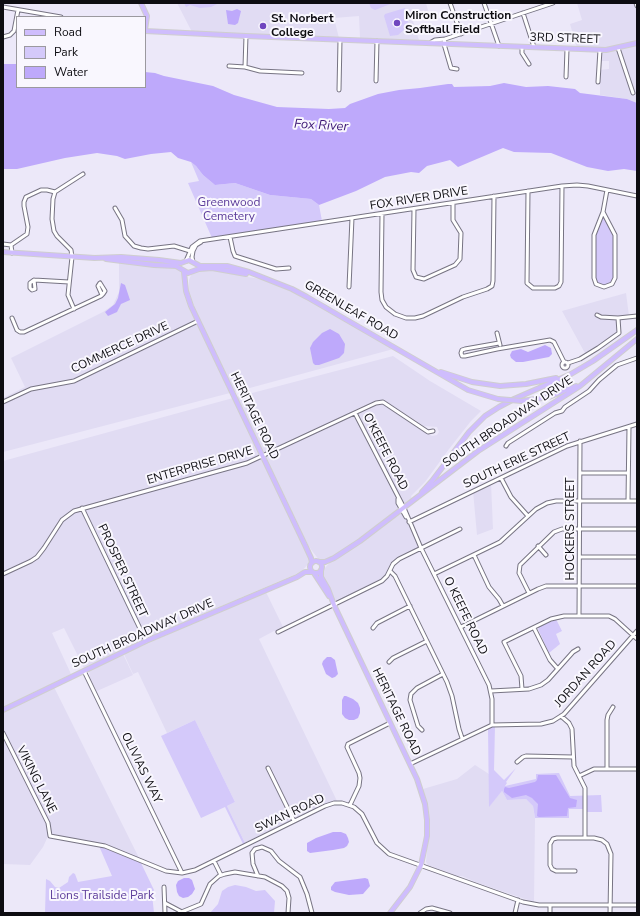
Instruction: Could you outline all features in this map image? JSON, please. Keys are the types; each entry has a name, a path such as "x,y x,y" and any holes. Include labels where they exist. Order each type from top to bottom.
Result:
{"main road":[{"path":"141,3 147,16 149,26 152,30 157,32"},
{"path":"146,23 147,16"},
{"name":"3RD STREET","path":"146,30 157,32 340,40 429,43 445,41 499,46 600,50 618,48 637,43"},
{"path":"3,252 94,258 176,266 188,273 193,272"},
{"path":"94,258 121,257 179,263 190,260 194,263 196,268 188,281 187,294"},
{"path":"184,270 182,266 186,261"},
{"name":"GREENLEAF ROAD","path":"194,263 200,266 235,268 292,289 431,368"},
{"name":"GREENLEAF ROAD","path":"193,272 202,269 218,268 258,276"},
{"name":"HERITAGE ROAD","path":"184,270 187,294 198,321 311,557 311,564"},
{"name":"SOUTH BROADWAY DRIVE","path":"416,498 432,481 469,432 485,416 509,402 594,361 637,330"},
{"path":"431,368 468,390 498,400 522,402 544,399 576,386 592,376 637,339"},
{"path":"431,368 467,381 500,386 540,382 573,372"},
{"name":"SOUTH BROADWAY DRIVE","path":"318,562 325,562 334,558 360,541 478,451 569,394 592,376"},
{"name":"HERITAGE ROAD","path":"305,545 318,562"},
{"name":"SOUTH BROADWAY DRIVE","path":"321,570 334,558"},
{"path":"318,562 321,565 321,570 318,573 313,572 310,569 311,564 318,562"},
{"name":"SOUTH BROADWAY DRIVE","path":"292,578 311,564"},
{"name":"HERITAGE ROAD","path":"321,570 321,577 328,589 330,597"},
{"name":"SOUTH BROADWAY DRIVE","path":"3,710 146,641 305,572 313,572"},
{"name":"HERITAGE ROAD","path":"313,572 334,605 420,787 425,804 427,820 426,840 421,865"},
{"path":"390,913 410,888 421,865"}],"street":[{"path":"450,3 461,34"},
{"path":"484,3 499,46"},
{"path":"457,69 451,68 445,41 447,42 450,38 553,3"},
{"path":"3,7 55,16"},
{"path":"17,16 18,10"},
{"path":"523,13 534,47"},
{"path":"3,37 15,32"},
{"path":"245,67 246,36"},
{"path":"339,90 340,40"},
{"path":"376,82 377,41"},
{"path":"522,47 522,53 528,64"},
{"path":"618,48 633,93"},
{"path":"566,77 567,49"},
{"path":"598,82 600,50"},
{"path":"229,66 245,67 260,71 302,73"},
{"path":"74,309 68,295 72,257 71,250 54,231 52,219 53,199 55,192 83,174"},
{"name":"FOX RIVER DRIVE","path":"204,240 562,186 577,185 637,196"},
{"path":"528,191 527,282 531,288 544,289 557,287 561,282 562,186"},
{"path":"11,246 26,234 28,226 24,202 26,197 41,190 55,192"},
{"path":"602,212 615,235 614,280 610,286 604,287 596,284 594,278 594,235 602,212 607,190"},
{"path":"382,214 381,292 384,304 389,310 401,317 415,318 423,316 471,294 489,288 493,282 494,196"},
{"path":"414,209 413,273 420,279 426,279 455,265 460,259 461,233 460,229 453,220 453,203"},
{"path":"115,208 122,220 124,233 128,240 137,247 148,249 174,246 190,251"},
{"path":"349,287 352,218"},
{"path":"230,237 235,256 276,269 289,268"},
{"path":"186,261 190,251 196,243 204,240"},
{"path":"194,263 192,254 194,248 204,240"},
{"path":"3,244 11,246"},
{"path":"11,246 12,253"},
{"path":"34,280 69,282"},
{"path":"12,318 17,330 23,333 102,295"},
{"path":"597,315 601,317 618,318 637,316"},
{"path":"564,362 568,363 580,359 619,333 618,318"},
{"name":"COMMERCE DRIVE","path":"3,402 31,389 74,381 198,321"},
{"path":"497,333 500,348"},
{"path":"499,344 463,350 461,355 465,356 500,348 550,340 554,342 564,362 562,364 564,367 567,367 568,363"},
{"path":"506,446 508,443 555,413 562,412 565,407 589,391 599,380 617,365 637,358"},
{"name":"ENTERPRISE DRIVE","path":"3,574 31,561 37,556 62,520 69,513 82,508 240,465 263,456 376,403 383,402 428,432 433,431"},
{"name":"O'KEEFE ROAD","path":"355,413 407,518"},
{"name":"SOUTH ERIE STREET","path":"409,522 563,448 580,441 637,424"},
{"path":"628,501 629,427"},
{"name":"HOCKERS STREET","path":"579,616 580,441"},
{"path":"580,473 628,473"},
{"path":"501,478 511,496 528,516"},
{"path":"434,574 503,540 539,506 547,503 556,501 637,501"},
{"name":"PROSPER STREET","path":"82,508 146,641"},
{"name":"O KEEFE ROAD","path":"407,518 491,690 492,725"},
{"path":"278,632 382,581 387,576 393,564 400,559 460,529"},
{"path":"529,593 519,574 519,567 521,563 538,546 557,531 562,529 637,529"},
{"path":"538,546 546,555"},
{"path":"474,555 489,586 503,606"},
{"path":"580,557 637,557"},
{"path":"390,571 395,576 444,674 452,696 462,738"},
{"path":"461,627 546,586 637,586"},
{"path":"372,628 377,623 410,606"},
{"path":"522,689 521,676 504,642 555,618 564,616 610,617 637,639"},
{"path":"534,628 550,660 558,669"},
{"name":"JORDAN ROAD","path":"410,764 492,725 541,724 553,721 561,716 637,631"},
{"path":"389,662 393,658 427,641"},
{"path":"491,690 533,688 541,685 548,680 573,652 578,649"},
{"name":"OLIVIAS WAY","path":"84,671 182,873"},
{"path":"422,730 418,726 410,700 411,694 417,688 444,674"},
{"path":"607,769 607,720 613,707"},
{"path":"561,716 569,723 572,729 574,766 586,790 586,838"},
{"path":"390,723 348,744 347,747 360,778 359,786 350,806 362,814 376,841 382,849 392,855 530,904 637,905"},
{"name":"VIKING LANE","path":"3,733 48,823 50,836"},
{"path":"517,762 526,756 573,757"},
{"path":"268,768 294,821"},
{"path":"579,776 592,770 637,769"},
{"name":"SWAN ROAD","path":"50,836 100,845 162,870 182,873 195,870 330,804 342,803 350,806"},
{"path":"575,871 556,871 552,869 550,865 551,842 556,838 586,838 600,839 607,844 610,849 610,913"},
{"path":"258,876 253,864 252,855 255,849 262,848 271,852 279,861 300,877 308,895 312,913"},
{"path":"214,861 221,875"},
{"path":"166,903 181,912 201,904 210,885 221,875 237,872 272,880 284,888 290,899 288,913"},
{"path":"164,887 166,903 165,913"},
{"path":"515,913 518,900"},
{"path":"550,905 550,913"},
{"path":"420,913 426,909 432,908 450,913"}],"shaded area":[{"name":"St. Norbert College","path":"177,3 426,3 429,14 413,21 419,40 360,38 359,16 334,18 339,38 192,32"},
{"path":"577,3 637,3 637,103 627,99 600,95 600,70 609,69 609,61 600,61 601,49 577,48 570,24 582,20"},
{"path":"119,262 175,267 183,271 185,296 189,308 230,393 3,452 3,398 25,387 11,358 103,312 113,305 119,292"},
{"path":"208,269 233,272 248,277 267,280 292,289 397,348 235,392 193,306 189,292 189,280 191,275 195,272"},
{"path":"626,293 629,316 618,318 619,333 586,355 562,311"},
{"path":"393,356 430,381 481,411 471,421 425,482 411,496 412,499 355,542 326,561 320,561 309,547 237,397","holes":["377,400 378,404 360,412 359,415 379,455 375,458 352,411","384,400 424,426 437,427 439,432 437,435 432,436 383,404"]},
{"path":"233,398 309,557 309,563 302,571 294,575 153,635 84,668 64,628 52,633 71,674 3,707 3,461"},
{"path":"491,483 493,529 477,535 473,491"},
{"path":"403,509 405,518 409,522 421,548 397,561 385,579 352,596 338,601 334,600 323,578 325,568 334,558"},
{"path":"265,590 284,629 278,632 274,631 259,639 337,801 329,802 245,843 227,806 235,802 195,720 167,733 138,672 133,674 124,654"},
{"path":"123,654 133,675 97,691 90,678 89,670"},
{"path":"54,687 139,858 102,844 49,834 43,847 30,865 3,864 3,711"},
{"path":"475,765 489,774 489,806 502,791 507,800 526,799 533,806 535,818 534,902 462,876 456,876 428,865 426,862 429,825 427,803 423,789 457,779"}],"green space":[{"path":"184,3 219,3 211,7 200,8 190,5 186,7"},
{"path":"369,3 393,3 375,10 371,8"},
{"name":"Miron Construction Softball Field","path":"405,8 409,18 406,28 398,35 390,36 384,16 385,14"},
{"name":"Greenwood Cemetery","path":"191,162 215,185 235,183 270,195 311,199 319,205 322,221 212,238 188,183 199,181"},
{"path":"603,212 615,235 613,282 603,287 595,282 594,235"},
{"path":"556,619 562,631 556,634 560,644 549,653 538,629 539,627"},
{"path":"195,720 235,802 227,806 245,843 243,844 225,807 201,818 161,736"},
{"path":"495,726 494,770 504,780 516,768 506,782 507,783 505,786 536,779 536,774 559,773 570,796 601,795 602,812 587,812 587,809 569,809 569,818 535,818 533,806 526,799 507,800 502,791 489,807 488,728"},
{"name":"Lions Trailside Park","path":"99,846 141,863 154,890 152,894 154,913 45,913 46,879 55,887 59,888 68,882 69,877 73,873 75,874 78,882 112,876"},
{"path":"235,885 256,891 265,890 275,901 274,913 210,913 218,904 222,891"}],"water":[{"path":"237,9 241,11 238,23 235,25 228,24 226,10 232,11"},
{"name":"Fox River","path":"3,64 16,64 16,88 146,88 146,72 213,86 234,95 277,107 329,109 345,108 350,104 378,94 399,90 448,84 452,84 454,87 490,86 504,83 526,87 548,86 575,89 580,93 627,99 637,103 637,171 624,169 608,171 587,167 551,153 514,152 503,148 458,167 450,160 427,166 419,173 411,172 385,177 356,191 319,205 311,199 270,195 235,183 215,185 191,162 178,158 171,152 125,159 117,156 97,153 65,158 17,169 3,169"},
{"path":"121,283 125,285 130,300 121,304 117,312 108,316 105,312 115,304 118,298"},
{"path":"330,329 339,334 345,344 344,353 339,358 315,365 313,363 310,348 313,342 322,333"},
{"path":"545,345 551,348 552,354 549,357 516,362 510,355 512,351 521,349 528,352"},
{"path":"327,657 331,657 335,660 338,674 332,678 326,674 322,664"},
{"path":"344,696 353,699 358,703 360,713 358,718 349,720 342,714 342,700"},
{"path":"538,775 556,775 570,798 577,800 576,807 568,808 567,816 539,817 537,816 538,804 532,798 526,795 512,798 504,792 505,787 509,788 535,782"},
{"path":"333,832 341,832 346,834 349,842 347,846 344,848 310,853 307,851 307,843"},
{"path":"184,878 189,878 192,880 195,889 188,897 183,898 179,896 176,885 178,881"},
{"path":"365,878 368,879 370,886 363,894 349,895 331,890 331,887 335,882"}],"place":[{"name":"Miron Construction Softball Field","path":"397,23"},
{"name":"St. Norbert College","path":"263,26"}]}
